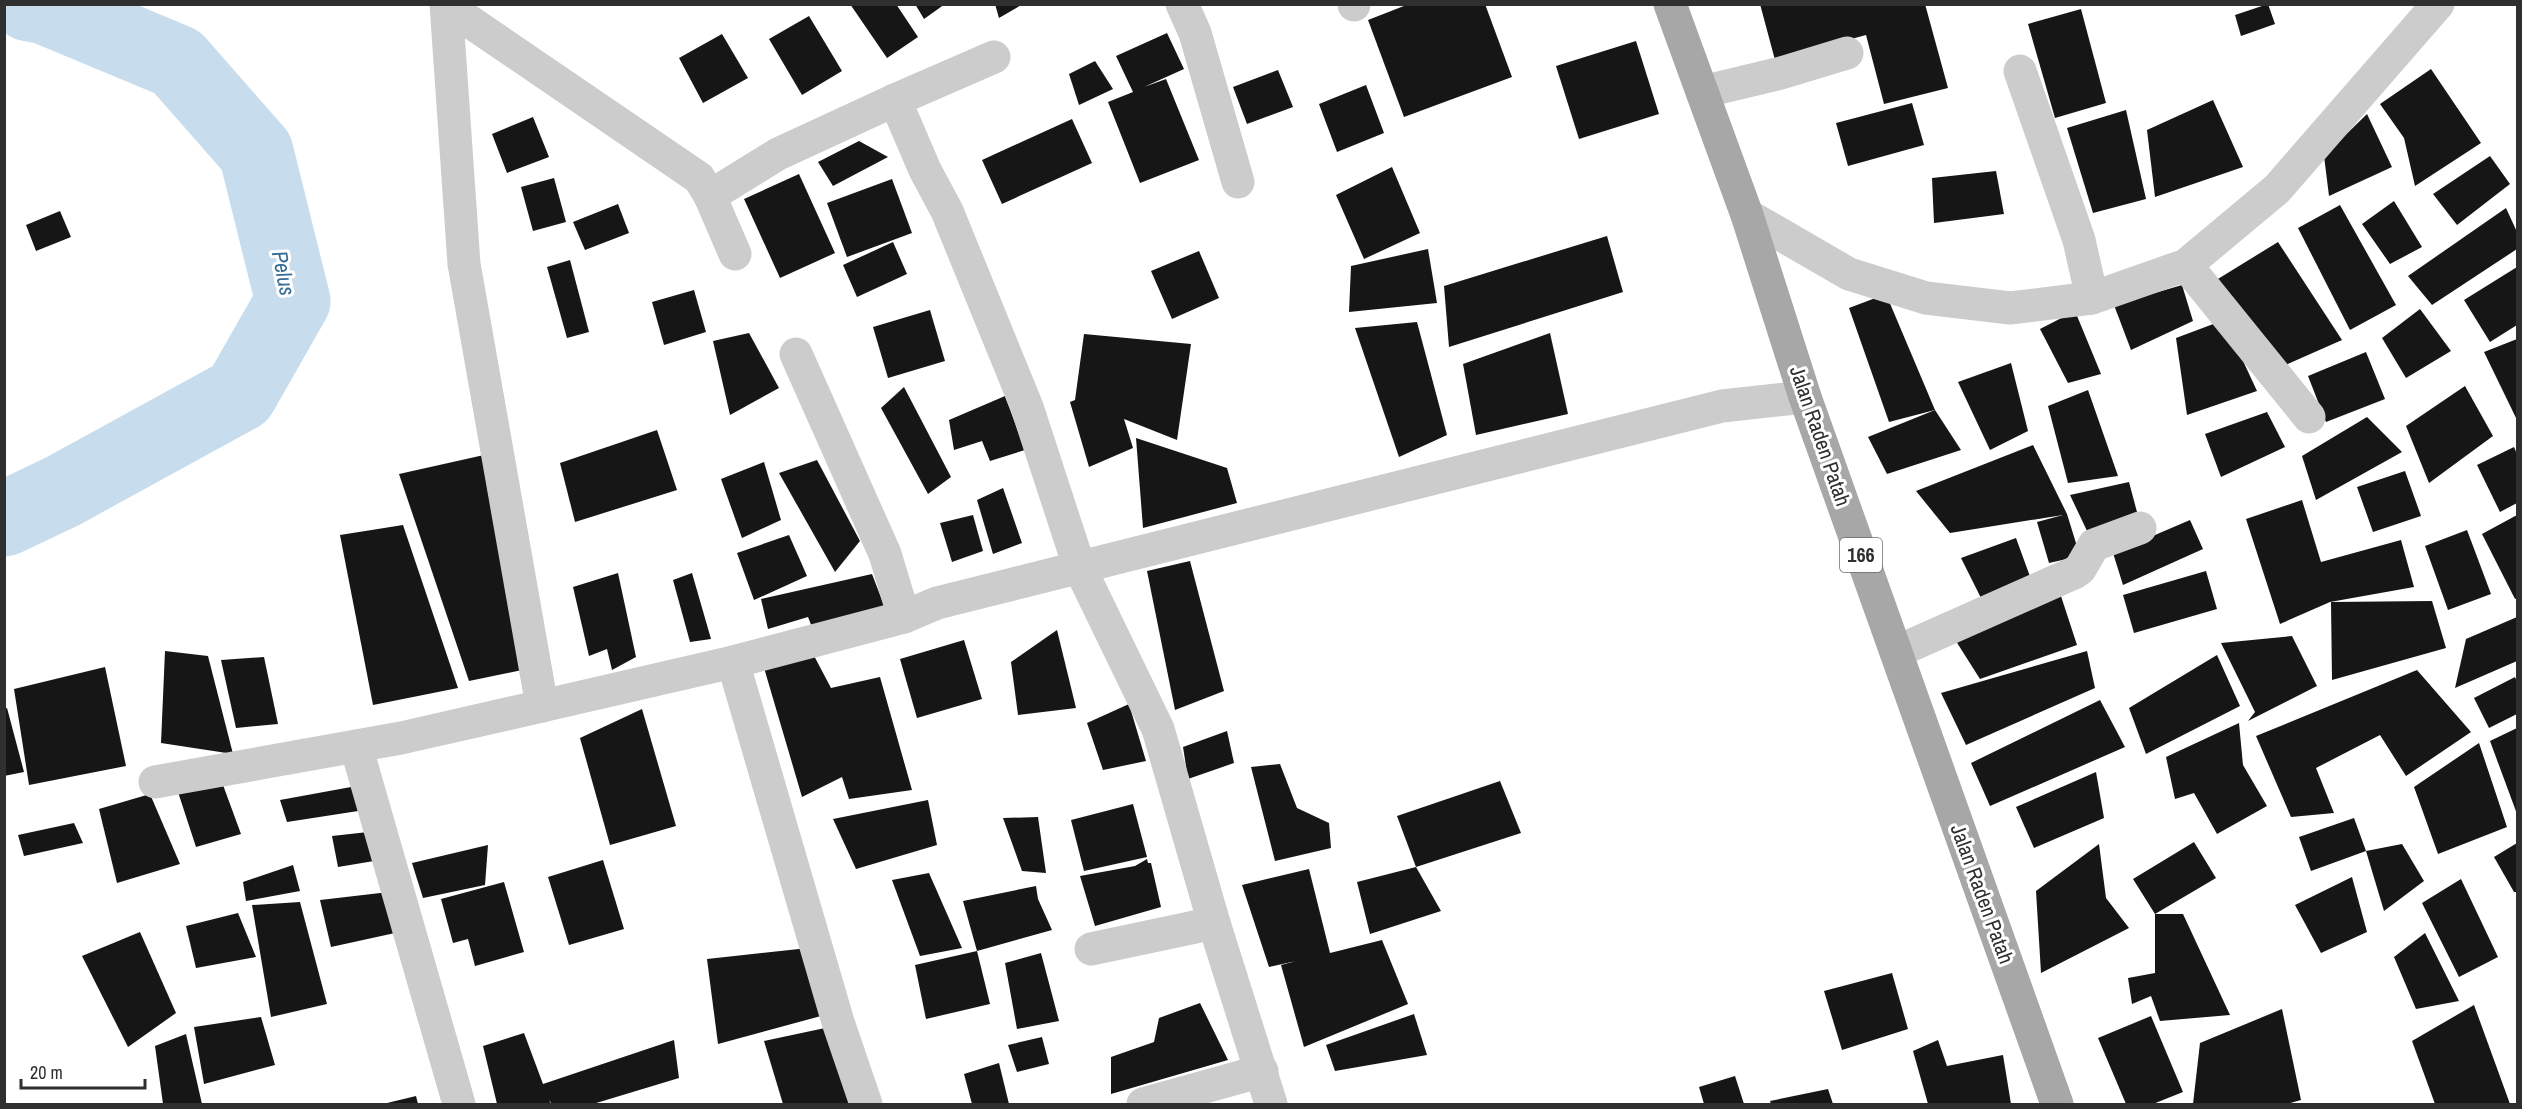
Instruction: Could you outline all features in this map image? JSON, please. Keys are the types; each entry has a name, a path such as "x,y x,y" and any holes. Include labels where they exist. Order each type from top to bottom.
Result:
{"main road":[{"name":"Jalan Raden Patah","path":"1670,4 1731,85 1747,215 1805,398 2057,1104"}],"street":[{"path":"1182,4 1195,33 1238,182"},
{"path":"1747,215 1849,274 1926,298 2010,308 2186,265 2277,189 2438,4"},
{"path":"446,5 699,178 710,196 735,254"},
{"path":"446,5 464,264 542,706"},
{"path":"1731,85 1847,53"},
{"path":"710,196 778,154 994,57"},
{"path":"2020,71 2079,240 2090,290"},
{"path":"895,100 925,170 947,211 1027,407 1079,567 1158,729 1214,923 1271,1104"},
{"path":"2186,265 2309,417"},
{"path":"796,354 885,554 904,617"},
{"path":"155,782 356,746 733,662 904,617 937,603 1722,406 1805,398"},
{"path":"1896,652 2074,573 2080,569 2094,545 2140,528"},
{"path":"733,662 838,1022 866,1104"},
{"path":"356,746 459,1104"},
{"path":"1091,949 1214,923"},
{"path":"1143,1104 1262,1071"}],"building":[{"path":"850,4 896,4 918,37 887,58"},
{"path":"915,4 945,4 924,19"},
{"path":"995,4 1023,4 999,18"},
{"path":"1409,4 1485,4 1512,77 1404,117 1368,20"},
{"path":"1760,4 1925,4 1948,88 1884,104 1866,35 1775,60"},
{"path":"2268,4 2275,24 2241,36 2235,15"},
{"path":"2081,9 2106,103 2055,118 2028,24"},
{"path":"809,16 842,71 802,95 769,39"},
{"path":"1167,33 1184,69 1144,87 1166,79 1199,160 1140,183 1108,102 1133,92 1116,56"},
{"path":"722,34 748,78 703,103 679,58"},
{"path":"1636,41 1659,114 1579,139 1556,66"},
{"path":"1095,61 1113,89 1079,105 1069,74"},
{"path":"2431,69 2481,143 2415,186 2404,138 2380,104"},
{"path":"1278,70 1293,107 1247,124 1233,87"},
{"path":"1366,85 1384,133 1337,152 1319,104"},
{"path":"2213,100 2243,167 2155,197 2147,130"},
{"path":"1912,103 1924,145 1848,166 1836,123"},
{"path":"2126,110 2146,199 2093,213 2067,128"},
{"path":"2367,114 2392,167 2329,196 2324,156"},
{"path":"533,117 549,157 507,173 492,134"},
{"path":"1072,119 1092,163 1002,204 982,160"},
{"path":"859,141 888,157 833,186 818,162"},
{"path":"2490,156 2510,184 2457,225 2433,194"},
{"path":"1392,167 1420,233 1364,259 1336,195"},
{"path":"1996,171 2004,214 1934,223 1932,178"},
{"path":"799,174 835,253 780,278 744,199"},
{"path":"554,178 566,222 533,231 521,187"},
{"path":"892,179 912,233 847,257 827,203"},
{"path":"2394,201 2422,247 2390,264 2362,224"},
{"path":"618,204 629,233 585,250 573,222"},
{"path":"2340,205 2396,305 2350,330 2298,228"},
{"path":"2506,208 2517,232 2517,249 2432,305 2408,276"},
{"path":"60,211 71,237 36,251 26,225"},
{"path":"1607,236 1623,292 1449,347 1444,286"},
{"path":"893,242 907,274 857,297 843,265"},
{"path":"2278,242 2342,340 2281,367 2213,282"},
{"path":"1428,249 1437,303 1349,312 1351,266"},
{"path":"1199,251 1219,298 1172,319 1151,271"},
{"path":"570,260 589,332 567,338 547,267"},
{"path":"2517,267 2517,325 2490,342 2464,300"},
{"path":"2182,285 2193,321 2131,350 2114,305"},
{"path":"694,290 706,332 664,345 652,302"},
{"path":"1886,294 1935,410 1889,422 1849,308"},
{"path":"2420,309 2451,351 2406,378 2382,338"},
{"path":"930,310 945,361 888,378 873,327"},
{"path":"2075,311 2101,374 2068,383 2040,329"},
{"path":"2224,320 2257,391 2187,415 2176,338"},
{"path":"1417,322 1447,435 1399,457 1355,328"},
{"path":"749,333 779,388 730,415 713,341"},
{"path":"1550,333 1568,414 1476,435 1463,364"},
{"path":"1084,334 1191,344 1177,440 1124,419 1133,448 1089,467 1070,402 1075,400"},
{"path":"2517,339 2517,420 2484,352"},
{"path":"2366,352 2385,399 2326,422 2308,376"},
{"path":"2011,363 2028,431 1990,450 1958,382"},
{"path":"2465,386 2493,436 2429,483 2406,426"},
{"path":"904,387 951,477 928,494 881,408"},
{"path":"2088,390 2118,476 2068,483 2048,406"},
{"path":"1005,396 1025,450 990,461 982,441 954,450 949,420"},
{"path":"1935,410 1961,450 1887,474 1868,437"},
{"path":"2267,412 2285,447 2221,477 2205,434"},
{"path":"2367,417 2402,452 2316,500 2302,456"},
{"path":"657,430 677,490 575,522 560,463"},
{"path":"1136,438 1227,468 1237,503 1143,528"},
{"path":"2033,445 2067,514 2080,556 2049,563 2037,522 2063,515 1950,533 1916,491"},
{"path":"2514,447 2517,454 2517,503 2500,512 2477,465"},
{"path":"493,453 522,670 469,681 399,474"},
{"path":"817,460 860,541 835,572 779,473"},
{"path":"764,462 781,520 742,538 721,479"},
{"path":"2405,471 2421,516 2373,532 2357,487"},
{"path":"2129,482 2137,512 2088,533 2070,495"},
{"path":"1003,488 1022,543 993,554 977,500"},
{"path":"2302,500 2321,562 2401,540 2414,587 2330,602 2280,624 2246,519"},
{"path":"973,515 983,551 952,562 940,523"},
{"path":"2517,515 2517,598 2515,599 2482,534"},
{"path":"2190,520 2203,549 2123,585 2113,553"},
{"path":"403,525 458,688 373,705 340,535"},
{"path":"2467,530 2491,594 2448,610 2425,546"},
{"path":"789,535 807,576 754,600 737,553"},
{"path":"2016,538 2032,582 1985,606 1961,558"},
{"path":"1190,561 1224,691 1175,710 1147,571"},
{"path":"2206,571 2217,609 2134,633 2123,595"},
{"path":"618,573 636,657 612,670 607,649 589,656 573,587"},
{"path":"692,573 711,639 690,642 673,580"},
{"path":"872,574 885,608 814,632 808,617 768,629 761,599"},
{"path":"2058,587 2077,645 1980,679 1954,638"},
{"path":"2432,601 2446,648 2332,680 2331,602"},
{"path":"2517,617 2517,661 2455,688 2466,639"},
{"path":"1057,630 1076,708 1018,715 1011,662"},
{"path":"2292,636 2317,686 2248,721 2255,712 2221,643"},
{"path":"964,640 982,699 917,718 900,659"},
{"path":"811,650 831,688 880,677 912,790 849,799 842,777 802,797 762,661"},
{"path":"165,651 208,656 233,754 161,743"},
{"path":"2087,651 2095,688 1966,745 1941,693"},
{"path":"2217,655 2240,706 2146,754 2129,708"},
{"path":"264,657 278,724 236,728 221,660"},
{"path":"105,667 126,766 29,785 14,689"},
{"path":"2417,670 2471,732 2406,776 2380,735 2316,768 2334,813 2291,817 2256,736"},
{"path":"2515,677 2517,714 2489,728 2474,698"},
{"path":"2100,700 2125,747 1990,806 1971,763"},
{"path":"1129,704 1146,761 1103,770 1087,723"},
{"path":"7,708 24,772 4,776 4,709"},
{"path":"642,709 676,826 610,845 580,738"},
{"path":"2239,723 2243,765 2267,806 2217,834 2194,793 2175,799 2166,757"},
{"path":"2517,728 2517,814 2490,741"},
{"path":"1227,731 1234,763 1188,779 1183,747"},
{"path":"2479,743 2507,827 2438,854 2414,787"},
{"path":"1280,764 1297,808 1329,823 1331,848 1275,861 1251,767"},
{"path":"2096,772 2104,818 2034,848 2016,807"},
{"path":"1500,781 1521,833 1416,867 1397,816"},
{"path":"223,785 241,834 196,847 178,792"},
{"path":"362,785 371,809 287,822 280,800"},
{"path":"150,794 180,864 117,883 99,809"},
{"path":"928,800 937,845 856,869 833,819"},
{"path":"1133,804 1147,857 1084,871 1071,820"},
{"path":"1038,817 1046,873 1022,871 1003,818"},
{"path":"2354,818 2366,851 2311,871 2299,837"},
{"path":"74,823 83,843 24,856 18,835"},
{"path":"368,832 374,861 338,867 332,836"},
{"path":"2194,842 2216,878 2155,914 2133,879"},
{"path":"2517,843 2517,892 2514,892 2494,857"},
{"path":"2099,844 2106,898 2129,928 2041,973 2036,891"},
{"path":"2402,844 2424,881 2384,911 2366,851"},
{"path":"488,845 485,885 423,898 412,863"},
{"path":"1147,859 1148,863 1151,863 1161,907 1095,926 1080,876 1135,866"},
{"path":"603,860 624,929 569,945 548,877"},
{"path":"293,865 300,891 246,901 243,882"},
{"path":"1416,867 1441,911 1370,934 1357,882"},
{"path":"1309,869 1330,953 1382,940 1408,1004 1304,1047 1281,965 1296,961 1269,967 1242,885"},
{"path":"929,873 962,948 920,956 892,880"},
{"path":"2352,877 2367,932 2321,953 2295,905"},
{"path":"2461,879 2498,957 2459,977 2422,903"},
{"path":"504,882 524,952 475,966 468,939 453,943 441,899"},
{"path":"1036,886 1038,899 1052,930 977,951 963,901"},
{"path":"389,892 395,933 331,947 320,900"},
{"path":"300,902 327,1004 271,1017 252,905"},
{"path":"238,913 256,957 196,968 186,926"},
{"path":"2155,914 2183,914 2230,1015 2160,1021 2151,996 2132,1004 2128,978 2155,973"},
{"path":"140,932 176,1013 128,1047 82,956"},
{"path":"2425,933 2459,1001 2416,1009 2394,957"},
{"path":"808,948 832,1013 718,1044 707,959"},
{"path":"977,951 990,1004 926,1019 915,965"},
{"path":"1041,953 1059,1021 1017,1029 1005,963"},
{"path":"1892,973 1908,1029 1842,1050 1824,991"},
{"path":"1200,1003 1228,1060 1111,1094 1111,1057 1154,1042 1159,1018"},
{"path":"2474,1005 2510,1104 2435,1104 2412,1041"},
{"path":"2282,1009 2301,1100 2287,1104 2193,1104 2200,1043"},
{"path":"1414,1014 1427,1055 1335,1071 1326,1045"},
{"path":"2151,1016 2183,1092 2153,1104 2126,1104 2098,1038"},
{"path":"261,1017 275,1065 204,1084 194,1027"},
{"path":"825,1028 859,1104 783,1104 764,1041"},
{"path":"524,1033 543,1084 674,1040 679,1078 593,1104 552,1104 549,1100 551,1104 497,1104 483,1046"},
{"path":"186,1034 202,1104 163,1104 155,1046"},
{"path":"1042,1037 1049,1064 1017,1072 1008,1045"},
{"path":"1938,1040 1947,1066 2003,1055 2011,1104 1928,1104 1913,1051"},
{"path":"999,1063 1009,1104 972,1104 964,1074"},
{"path":"1735,1076 1744,1104 1704,1104 1699,1087"},
{"path":"1828,1089 1833,1104 1771,1104 1770,1101"},
{"path":"416,1096 418,1104 383,1104"}],"waterway":[{"name":"Pelus","path":"4,519 63,491 240,394 293,301 256,152 177,62 45,7 29,4"}]}
